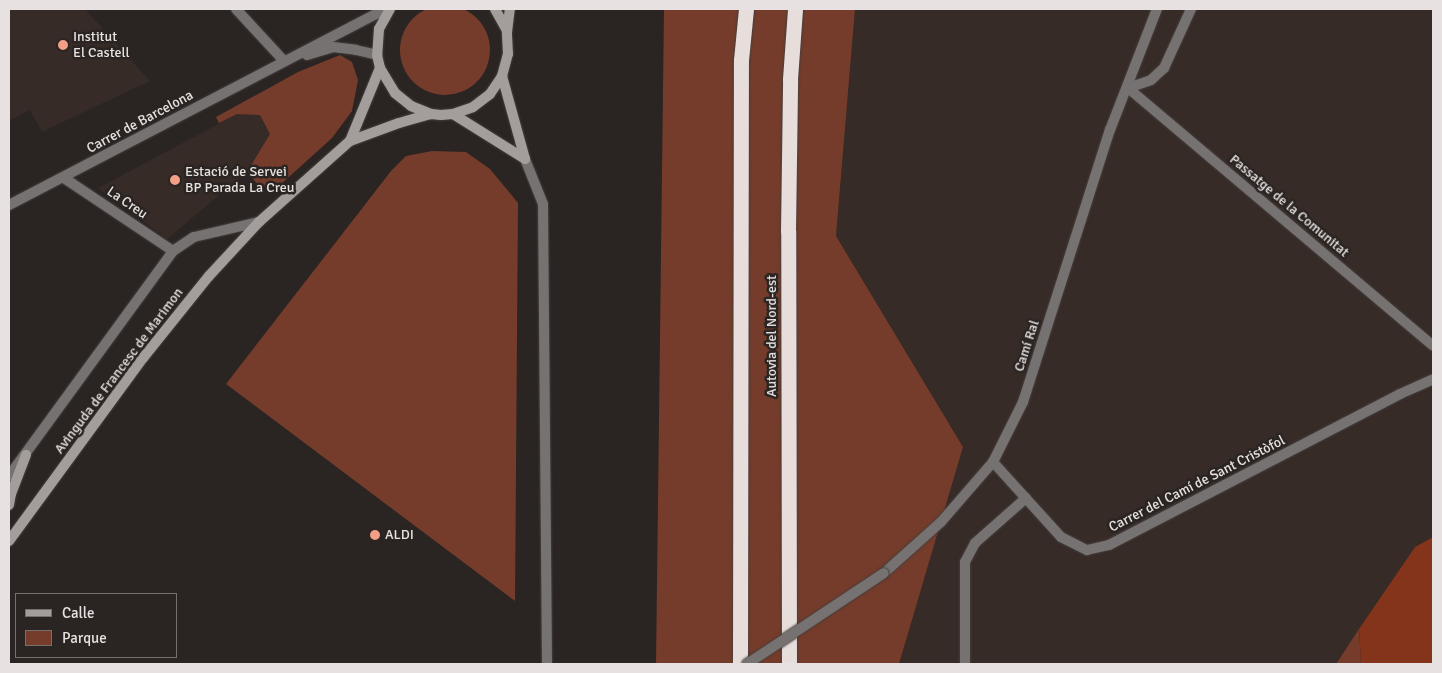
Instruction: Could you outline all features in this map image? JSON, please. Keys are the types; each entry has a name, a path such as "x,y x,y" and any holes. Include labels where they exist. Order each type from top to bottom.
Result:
{"highway":[{"path":"740,664 741,60 746,9"},
{"name":"Autovia del Nord-est","path":"788,664 788,231 790,79 795,9"}],"main road":[{"path":"388,9 379,29 377,56 380,68 395,93 411,106 431,114"},
{"path":"495,9 507,32"},
{"path":"350,141 399,123 431,114 453,114 474,107 490,94 502,76 508,54 507,32 510,9"},
{"path":"350,141 380,68"},
{"path":"502,76 525,159"},
{"path":"453,114 525,159"},
{"name":"Avinguda de Francesc de Marimon","path":"9,541 143,358 209,276 259,222 350,141"},
{"path":"9,506 11,494 26,455"}],"street":[{"path":"236,9 284,61"},
{"name":"Carrer de Barcelona","path":"9,206 284,61 388,9"},
{"name":"Camí Ral","path":"747,664 884,573 941,522 993,462 1023,402 1110,130 1128,88 1157,9"},
{"path":"1128,88 1151,80 1164,68 1191,9"},
{"name":"Carrer de Barcelona","path":"284,61 333,47 356,50 377,56"},
{"name":"Passatge de la Comunitat","path":"1128,88 1433,346"},
{"path":"525,159 543,204 546,664"},
{"name":"La Creu","path":"64,178 173,251"},
{"name":"Avinguda de Francesc de Marimon","path":"9,476 173,251 194,237 259,222"},
{"name":"Carrer del Camí de Sant Cristòfol","path":"993,462 1061,537 1087,550 1110,545 1392,398 1433,379"},
{"path":"965,664 965,562 976,543 1026,498"}],"shaded area":[{"name":"Institut El Castell","path":"9,9 85,9 150,81 42,132 30,110 9,121"},
{"path":"855,9 1433,9 1433,537 1415,547 1336,664 899,664 963,447 836,236"},
{"name":"Estació de Servei BP Parada La Creu","path":"237,114 260,114 270,134 255,162 247,172 167,239 98,188"},
{"path":"1433,537 1433,664 1361,664 1359,629 1415,547"}],"green space":[{"path":"445,5 462,9 477,18 486,33 490,50 486,67 477,82 462,91 445,95 428,91 413,82 404,67 400,50 404,33 413,18 428,9"},
{"path":"664,9 855,9 836,236 963,447 899,664 656,664"},
{"path":"340,55 352,62 358,80 352,111 332,138 280,185 260,187 247,172 270,134 260,115 237,114 219,123 216,117 298,72"},
{"path":"432,151 466,152 490,169 518,203 515,601 226,384 391,171 406,156"},
{"path":"1359,629 1361,664 1336,664"}],"place":[{"name":"Institut El Castell","path":"63,45"},
{"name":"Estació de Servei BP Parada La Creu","path":"175,180"},
{"name":"ALDI","path":"375,535"}]}
